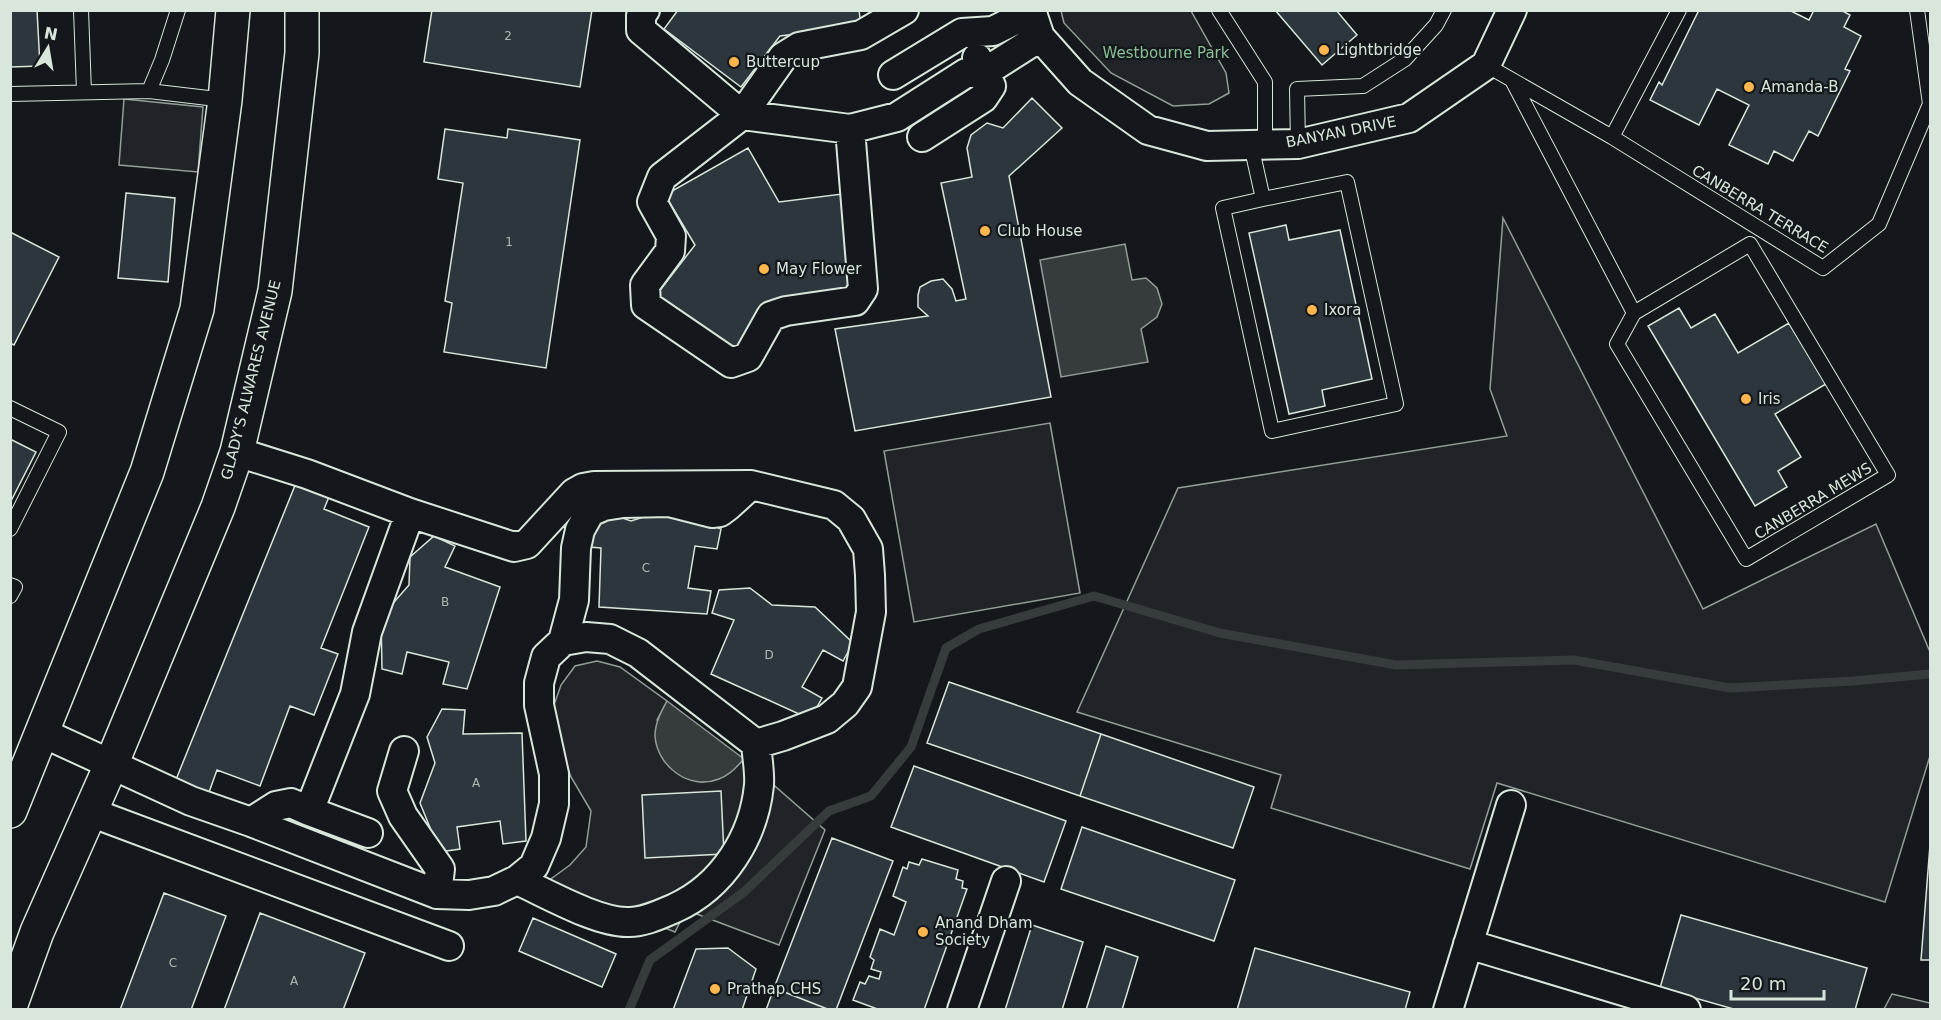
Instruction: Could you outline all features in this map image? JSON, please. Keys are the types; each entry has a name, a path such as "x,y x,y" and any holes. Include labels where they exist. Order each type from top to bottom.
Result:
{"main road":[{"path":"10,811 147,472 197,309 225,100 233,10"},
{"name":"GLADY'S ALWARES AVENUE","path":"10,1006 37,932 111,765 214,518 237,452 275,291 302,53 302,10"}],"street":[{"path":"645,10 640,30 742,115 850,129 897,117 966,73 985,72 1034,20"},
{"path":"850,129 863,290 855,302 786,311 771,316 748,357 731,363 646,305 645,285 670,251 672,236 652,202 662,177 742,115 783,57 799,47 861,35 904,10"},
{"path":"1486,66 1512,10"},
{"path":"893,75 962,33 993,32 1034,20"},
{"name":"BANYAN DRIVE","path":"1034,20 1080,82 1148,130 1207,146 1298,144 1409,118 1486,66"},
{"path":"922,137 984,98 991,86 962,33"},
{"path":"237,452 307,474 410,513 518,547 527,544 574,493 594,486 751,485 834,505 851,519 868,549 871,612 857,687 845,704 827,719 756,744"},
{"path":"43,733 191,801 437,894 469,895 494,891 516,880 534,866 546,838 554,804 554,774 538,705 539,683 546,657 563,641 574,600 576,548 580,530 590,512 623,503 669,502 711,513 720,512 751,485"},
{"path":"309,811 354,694 367,632 410,513"},
{"path":"516,880 599,917 628,923 660,915 685,903 711,885 729,864 745,839 754,811 759,784 756,744 638,653 610,639 586,637 563,641"},
{"path":"404,751 392,791 403,816 440,869 437,894"},
{"path":"251,822 276,806 291,803 368,833"},
{"path":"1448,1010 1511,805"},
{"path":"90,812 449,946"},
{"path":"962,1010 1006,880"},
{"path":"1468,944 1686,1010"}],"lane":[{"path":"81,10 84,92"},
{"path":"149,91 178,10"},
{"path":"1220,10 1265,82 1258,145 1263,200"},
{"path":"1298,144 1297,89 1364,86 1405,59 1436,26 1444,10"},
{"path":"1612,137 1679,10"},
{"name":"CANBERRA TERRACE","path":"1486,66 1612,137 1823,268 1879,224 1930,104 1917,10"},
{"path":"1512,80 1634,313"},
{"path":"10,94 149,91 225,100"},
{"path":"1347,182 1396,404 1272,431 1223,208 1263,200 1347,182"},
{"name":"CANBERRA MEWS","path":"1750,244 1888,475 1746,560 1617,345 1634,313 1750,244"},
{"path":"10,408 59,432 10,529"},
{"path":"10,585 15,587 10,596"}],"green space":[{"name":"Westbourne Park","path":"1061,11 1191,11 1226,73 1229,93 1209,104 1173,106 1111,73 1064,23"},
{"path":"124,99 203,107 198,172 119,165"},
{"path":"1503,218 1703,609 1876,524 1930,652 1930,756 1885,902 1497,783 1470,869 1271,808 1281,775 1077,712 1178,488 1507,436 1490,389"},
{"path":"1050,423 1080,593 914,622 884,451"},
{"path":"597,661 620,667 667,701 657,720 702,782 725,775 744,759 825,830 779,945 686,910 675,932 548,881 570,865 586,847 591,811 571,777 560,746 554,705 561,685 575,666"},
{"path":"1892,994 1930,1003 1930,1009 1884,1009"}],"shaded area":[{"path":"1125,244 1132,280 1146,278 1157,288 1162,304 1157,317 1141,329 1148,362 1061,377 1040,260"},
{"path":"667,701 744,759 726,775 708,782 686,779 676,773 662,757 655,736 657,722"}],"building":[{"path":"10,10 37,10 40,66 10,67"},
{"path":"432,10 592,10 580,87 424,62"},
{"name":"Buttercup","path":"678,10 859,10 861,26 780,36 741,87 664,29"},
{"name":"Lightbridge","path":"1275,10 1336,10 1357,35 1322,65"},
{"name":"Amanda-B","path":"1699,10 1789,10 1809,20 1814,10 1841,10 1850,15 1844,27 1861,36 1845,69 1850,71 1818,136 1809,131 1793,161 1774,151 1768,164 1729,145 1749,105 1717,89 1699,125 1650,100 1659,82 1662,85"},
{"name":"Club House","path":"1032,98 1062,128 1009,176 1051,397 855,431 835,329 928,316 918,307 918,295 920,287 931,281 943,279 952,289 956,301 966,299 941,183 972,177 967,148 971,135 987,123 1003,128"},
{"path":"445,129 507,138 508,129 580,140 546,368 444,352 452,303 445,301 463,183 438,179"},
{"name":"May Flower","path":"748,148 779,202 842,194 854,292 773,302 734,353 657,294 695,245 665,195"},
{"path":"126,193 175,198 168,282 118,278"},
{"name":"Ixora","path":"1286,225 1289,240 1340,230 1372,379 1322,390 1325,406 1289,414 1249,233"},
{"path":"10,232 59,257 14,345 10,343"},
{"name":"Iris","path":"1679,308 1691,328 1715,314 1738,353 1789,323 1826,384 1775,414 1801,457 1778,471 1787,487 1755,506 1648,326"},
{"path":"10,439 36,452 10,503"},
{"path":"296,483 331,492 324,509 369,527 321,648 338,654 314,715 290,706 260,786 217,770 208,795 175,782"},
{"path":"672,508 721,529 717,549 695,546 688,588 711,591 707,614 599,607 601,548 589,547 590,528 605,512 631,521"},
{"path":"434,536 455,546 445,567 500,587 467,689 443,684 449,662 407,652 402,674 382,669 381,617 409,585 410,557"},
{"path":"750,588 772,605 815,607 853,643 843,661 823,650 802,687 822,698 810,719 711,674 734,620 712,613 719,590"},
{"path":"949,682 1101,734 1080,796 927,743"},
{"path":"442,709 465,710 463,734 522,733 526,841 503,844 500,821 457,827 460,849 440,852 420,803 435,763 427,737"},
{"path":"1101,734 1254,787 1233,848 1080,796"},
{"path":"914,766 1066,821 1044,882 891,827"},
{"path":"721,791 724,854 645,858 642,795"},
{"path":"1082,827 1235,880 1214,941 1061,889"},
{"path":"832,838 893,861 836,1010 830,1010 774,988"},
{"path":"1930,845 1930,960 1921,960"},
{"name":"Anand Dham Society","path":"922,859 958,870 956,879 963,881 962,888 967,889 924,1010 880,1010 853,1000 860,982 865,984 869,976 879,979 881,972 871,969 874,960 870,957 880,929 894,935 906,902 893,896 903,867 907,869 909,862 919,865"},
{"path":"164,893 226,916 191,1010 120,1010"},
{"path":"260,913 365,953 343,1010 224,1010"},
{"path":"1681,915 1867,968 1855,1010 1737,1010 1660,988"},
{"path":"533,918 616,954 602,987 519,951"},
{"path":"1032,925 1083,942 1062,1010 1005,1010"},
{"path":"1106,946 1138,957 1122,1010 1086,1010"},
{"name":"Prathap CHS","path":"728,948 756,969 742,1010 673,1010 696,949"},
{"path":"1255,948 1410,992 1405,1010 1237,1010"},
{"path":"774,988 830,1010 766,1010"}],"waterway":[{"path":"629,1010 650,960 744,892 829,811 871,796 911,747 946,648 979,629 1094,596 1220,633 1396,665 1574,660 1730,688 1930,674"}],"place":[{"name":"Lightbridge","path":"1324,50"},
{"name":"Buttercup","path":"734,62"},
{"name":"Amanda-B","path":"1749,87"},
{"name":"Club House","path":"985,231"},
{"name":"May Flower","path":"764,269"},
{"name":"Ixora","path":"1312,310"},
{"name":"Iris","path":"1746,399"},
{"name":"Anand Dham Society","path":"923,932"},
{"name":"Prathap CHS","path":"715,989"}]}
